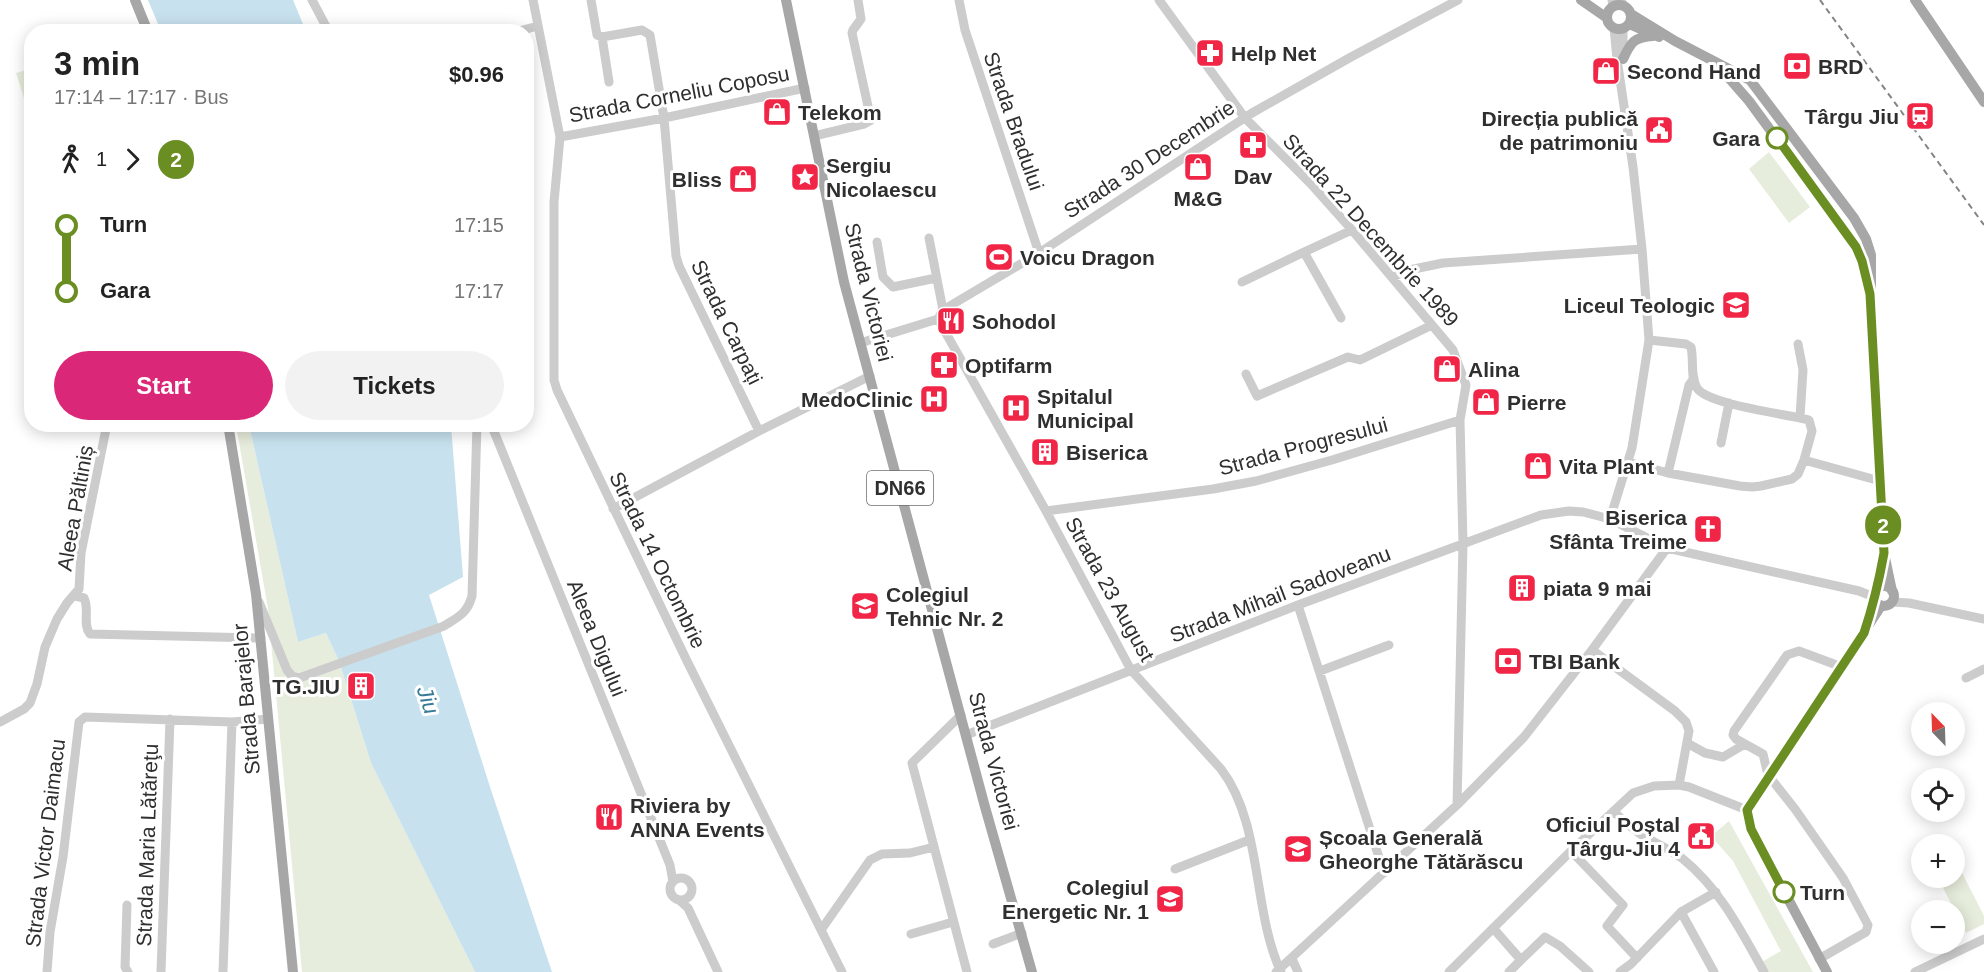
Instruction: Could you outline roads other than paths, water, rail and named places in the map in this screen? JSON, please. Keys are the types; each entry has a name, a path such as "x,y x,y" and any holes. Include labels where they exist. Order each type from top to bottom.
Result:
{"main road":[{"path":"135,0 145,24"},
{"name":"Strada Victoriei","path":"786,0 837,252 860,343 1032,972"},
{"path":"1581,0 1614,6"},
{"path":"1591,0 1630,10 1624,24"},
{"path":"1915,0 1984,102"},
{"path":"1614,6 1608,22 1624,24 1675,41 1750,80 1854,218 1866,239 1871,255 1870,294 1884,553 1882,596 1864,633 1747,810 1751,829 1827,972"},
{"path":"1624,24 1653,36 1675,41"},
{"path":"1623,59 1634,40 1642,36 1653,36"},
{"path":"1715,63 1749,101 1856,247 1870,294"},
{"path":"1749,101 1761,93"},
{"name":"Strada Barajelor","path":"229,432 256,594 293,972"}],"street":[{"path":"312,0 324,24"},
{"name":"Strada 14 Octombrie","path":"533,0 560,136 554,202 554,380 561,400 613,509 842,972"},
{"path":"591,0 596,31 602,37 609,82"},
{"path":"814,135 864,124 871,120 852,33 861,20 858,0"},
{"name":"Strada Bradului","path":"959,0 965,30 1039,253"},
{"name":"Strada 22 Decembrie 1989","path":"1159,0 1245,118 1311,184 1393,277 1453,350 1466,385 1460,420 1463,544 1457,805"},
{"name":"Strada 30 Decembrie","path":"942,309 1039,253 1245,118 1351,57 1458,0"},
{"path":"1619,71 1623,59 1624,24"},
{"path":"1610,519 1632,448 1649,340 1642,249 1619,71 1624,24"},
{"path":"534,27 538,26"},
{"name":"Strada Carpați","path":"602,37 642,30 650,35 664,118 676,256 759,431"},
{"name":"Strada Corneliu Coposu","path":"560,136 664,118 804,88"},
{"path":"1242,282 1352,230"},
{"path":"860,343 938,319 942,309 929,238"},
{"path":"877,242 883,277 893,287 936,278"},
{"path":"1393,277 1409,270 1443,263 1642,249"},
{"path":"1304,252 1341,318"},
{"name":"Strada 23 August","path":"938,319 1046,511 1131,670 1229,779 1244,817 1279,971"},
{"path":"1246,374 1257,396 1348,357 1360,360 1432,325"},
{"path":"1628,462 1668,473 1752,488 1792,479 1798,474 1812,427 1809,420 1800,417 1755,410 1703,394 1698,390 1694,378 1691,347 1686,344 1649,340"},
{"path":"1798,344 1803,370 1800,417"},
{"path":"613,509 759,431 870,376"},
{"path":"1668,473 1689,385 1694,378"},
{"path":"1721,443 1729,403"},
{"name":"Strada Progresului","path":"1046,511 1213,489 1256,481 1460,420"},
{"name":"Aleea Păltiniș","path":"0,722 24,709 30,703 37,684 45,647 57,619 79,589 81,553 106,432"},
{"path":"256,594 287,670 292,676 299,678 444,626 469,608 472,596 477,432"},
{"name":"Aleea Digului","path":"494,432 670,865 673,882"},
{"path":"1804,460 1881,481"},
{"name":"Strada Mihail Sadoveanu","path":"966,735 1298,605 1540,515 1576,510 1610,519 1667,548 1984,619"},
{"path":"1279,971 1457,805 1524,737 1667,548"},
{"name":"Aleea Păltiniș","path":"75,596 84,598 86,601 88,611 86,629 90,634 261,638"},
{"path":"1298,605 1384,873"},
{"path":"1320,671 1389,645"},
{"path":"1592,650 1675,711 1686,722 1689,731 1678,785"},
{"path":"1820,959 1866,932 1868,925 1843,878 1795,809 1768,775 1763,754 1733,735 1787,656 1799,651 1842,667"},
{"path":"1966,678 1984,669"},
{"path":"961,715 912,763 967,972"},
{"name":"Strada Victor Daimacu","path":"47,972 50,932 63,857 79,723 85,717 170,719"},
{"path":"170,719 232,722 268,719"},
{"name":"Strada Maria Lătăreţu","path":"161,972 170,719"},
{"path":"223,972 232,722"},
{"path":"1687,743 1706,753 1723,757 1745,744"},
{"path":"1449,972 1633,793 1654,786 1678,785 1689,787 1747,810"},
{"path":"1614,812 1641,834 1666,847 1684,860 1716,892 1729,910 1764,972"},
{"path":"1175,869 1249,840"},
{"path":"821,930 870,860 882,854 910,853 934,847"},
{"path":"1571,851 1623,904 1607,926 1637,958"},
{"name":"Aleea Digului","path":"670,865 683,879"},
{"path":"688,908 692,886 688,881 678,879 670,887 671,892 688,908 718,972"},
{"path":"679,900 689,897 692,891"},
{"path":"1620,972 1637,958 1681,912 1716,892"},
{"path":"127,906 125,967 128,972"},
{"path":"1681,912 1714,972"},
{"path":"912,934 953,922"},
{"path":"1493,928 1521,960"},
{"path":"993,944 1022,933"},
{"path":"1509,972 1545,937 1560,946 1589,972"},
{"path":"1915,972 1984,939"},
{"path":"1292,958 1298,972"}],"water":[{"path":"148,0 293,0 303,24 158,24"},
{"name":"Jiu","path":"251,432 452,432 463,577 429,595 552,972 475,972 371,763 339,661 326,633 298,642"}],"railway":[{"path":"1820,0 1984,225"}],"place":[{"name":"Help Net","path":"1210,53"},
{"name":"BRD","path":"1797,66"},
{"name":"Second Hand","path":"1606,71"},
{"name":"Telekom","path":"777,112"},
{"name":"Târgu Jiu","path":"1920,116"},
{"name":"Direcția publică de patrimoniu","path":"1659,130"},
{"name":"Gara","path":"1777,138"},
{"name":"Dav","path":"1253,145"},
{"name":"M&G","path":"1198,167"},
{"name":"Sergiu Nicolaescu","path":"805,177"},
{"name":"Bliss","path":"743,179"},
{"name":"Voicu Dragon","path":"999,257"},
{"name":"Liceul Teologic","path":"1736,305"},
{"name":"Sohodol","path":"951,321"},
{"name":"Optifarm","path":"944,365"},
{"name":"Alina","path":"1447,369"},
{"name":"MedoClinic","path":"934,399"},
{"name":"Pierre","path":"1486,402"},
{"name":"Spitalul Municipal","path":"1016,408"},
{"name":"Biserica","path":"1045,452"},
{"name":"Vita Plant","path":"1538,466"},
{"name":"Biserica Sfânta Treime","path":"1708,529"},
{"name":"piata 9 mai","path":"1522,588"},
{"name":"Colegiul Tehnic Nr. 2","path":"865,606"},
{"name":"TBI Bank","path":"1508,661"},
{"name":"TG.JIU","path":"361,686"},
{"name":"Riviera by ANNA Events","path":"609,817"},
{"name":"Oficiul Poștal Târgu-Jiu 4","path":"1701,836"},
{"name":"Școala Generală Gheorghe Tătărăscu","path":"1298,849"},
{"name":"Turn","path":"1784,892"},
{"name":"Colegiul Energetic Nr. 1","path":"1170,899"}]}
